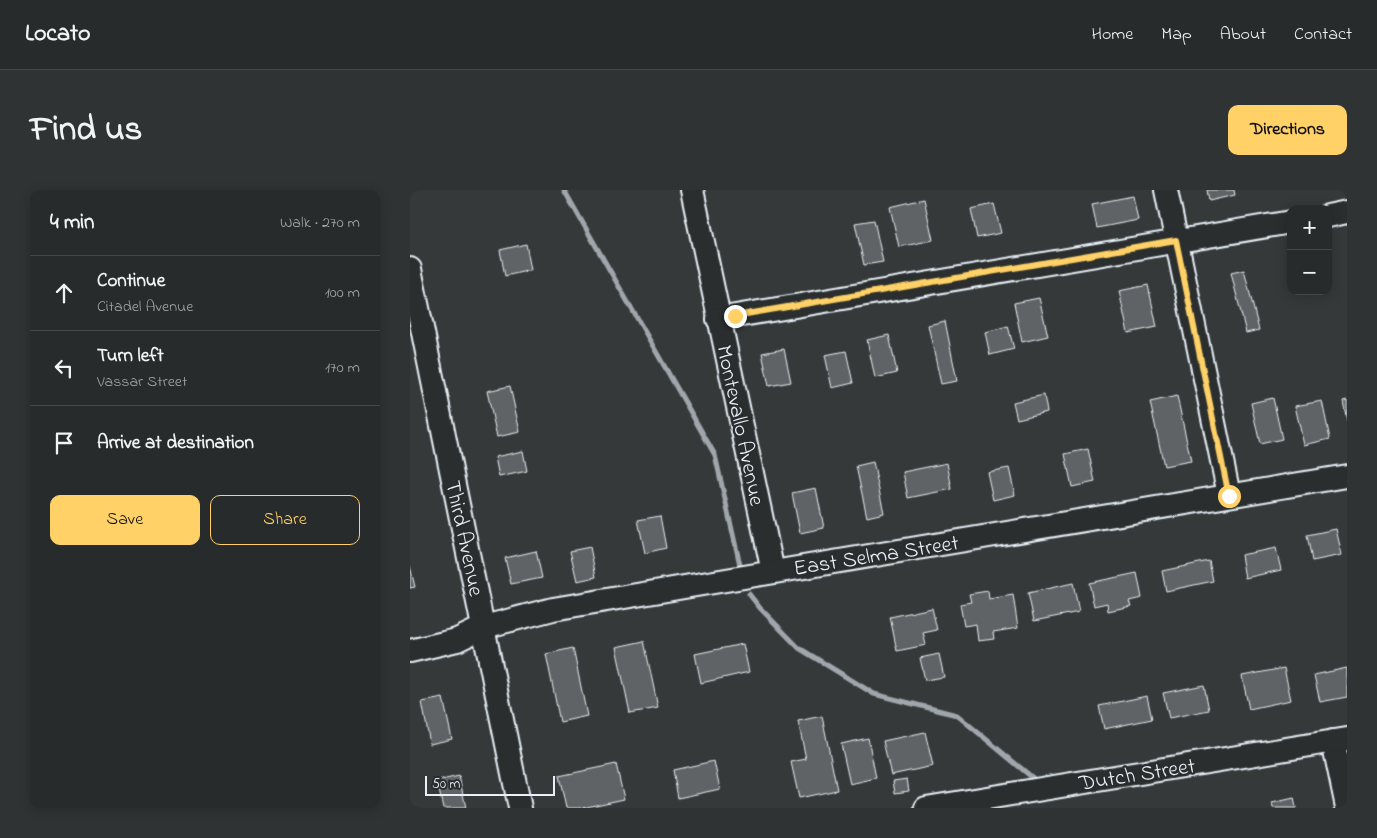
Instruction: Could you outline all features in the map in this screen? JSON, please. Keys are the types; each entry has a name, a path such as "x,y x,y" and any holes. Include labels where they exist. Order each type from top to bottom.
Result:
{"street":[{"name":"Montevallo Avenue","path":"692,190 773,572"},
{"path":"1166,190 1229,496"},
{"path":"1332,215 1347,212"},
{"path":"718,319 1287,223"},
{"name":"Third Avenue","path":"411,282 520,808"},
{"name":"East Selma Street","path":"410,651 457,640 484,627 553,609 1347,476"},
{"path":"1340,740 1347,807"},
{"name":"Dutch Street","path":"926,808 1023,800 1340,740"}],"building":[{"path":"1207,190 1234,190 1235,195 1209,201"},
{"path":"1133,196 1138,220 1097,228 1092,204"},
{"path":"924,199 933,240 899,247 890,207"},
{"path":"994,204 1001,233 977,238 971,209"},
{"path":"874,220 883,262 864,265 855,223"},
{"path":"526,244 531,270 505,276 500,250"},
{"path":"1244,270 1259,330 1246,333 1231,273"},
{"path":"1148,285 1157,327 1128,333 1119,291"},
{"path":"1039,298 1048,336 1022,342 1014,303"},
{"path":"945,321 957,381 941,384 928,325"},
{"path":"1008,326 1014,349 990,355 985,332"},
{"path":"889,335 897,373 875,378 867,340"},
{"path":"784,349 791,382 769,386 762,353"},
{"path":"846,351 853,383 832,388 825,355"},
{"path":"510,386 520,432 497,437 487,391"},
{"path":"1044,395 1047,412 1017,419 1013,402"},
{"path":"1177,396 1191,461 1164,466 1150,402"},
{"path":"1273,398 1282,439 1260,444 1251,403"},
{"path":"1347,400 1347,421 1343,401"},
{"path":"1322,401 1330,439 1304,445 1295,406"},
{"path":"1088,449 1095,482 1072,487 1065,454"},
{"path":"523,451 527,471 499,477 495,457"},
{"path":"873,462 884,513 867,517 856,466"},
{"path":"947,463 952,489 908,498 903,472"},
{"path":"1009,468 1015,495 993,500 987,472"},
{"path":"816,488 824,528 800,533 792,493"},
{"path":"660,516 666,548 645,553 638,520"},
{"path":"1336,529 1342,555 1312,561 1307,535"},
{"path":"590,547 596,577 577,581 570,551"},
{"path":"1276,548 1281,570 1245,578 1241,555"},
{"path":"536,551 542,578 511,584 505,558"},
{"path":"1209,561 1213,581 1166,591 1162,571"},
{"path":"410,566 415,587 410,588"},
{"path":"1137,573 1142,598 1129,601 1131,606 1108,611 1107,603 1094,606 1089,583"},
{"path":"1073,583 1079,612 1034,621 1028,593"},
{"path":"988,591 989,599 1013,595 1018,628 993,632 994,639 978,641 976,624 964,626 960,604 971,602 969,594"},
{"path":"932,608 937,630 923,633 926,645 897,651 890,617"},
{"path":"644,641 658,708 630,713 616,647"},
{"path":"743,644 749,672 701,683 695,654"},
{"path":"573,648 587,716 560,722 546,654"},
{"path":"939,654 944,677 925,680 920,658"},
{"path":"1284,668 1291,700 1249,709 1242,676"},
{"path":"1347,668 1347,697 1320,702 1314,675"},
{"path":"1204,685 1209,710 1169,718 1163,693"},
{"path":"1147,696 1152,719 1104,729 1099,706"},
{"path":"443,698 452,739 430,744 422,702"},
{"path":"822,716 837,790 799,798 791,762 806,759 798,721"},
{"path":"925,732 933,766 891,775 883,741"},
{"path":"868,738 876,778 850,784 841,744"},
{"path":"714,761 720,789 678,798 673,770"},
{"path":"616,764 624,799 582,808 566,808 559,776"},
{"path":"459,776 466,808 443,808 437,781"},
{"path":"907,779 909,791 895,793 893,781"},
{"path":"1294,798 1296,808 1273,808 1272,803"}],"waterway":[{"path":"564,190 715,455 740,565"},
{"path":"749,594 799,648 874,694 957,715 1034,779"}],"route":[{"path":"735,316 1176,240 1229,496"}]}
